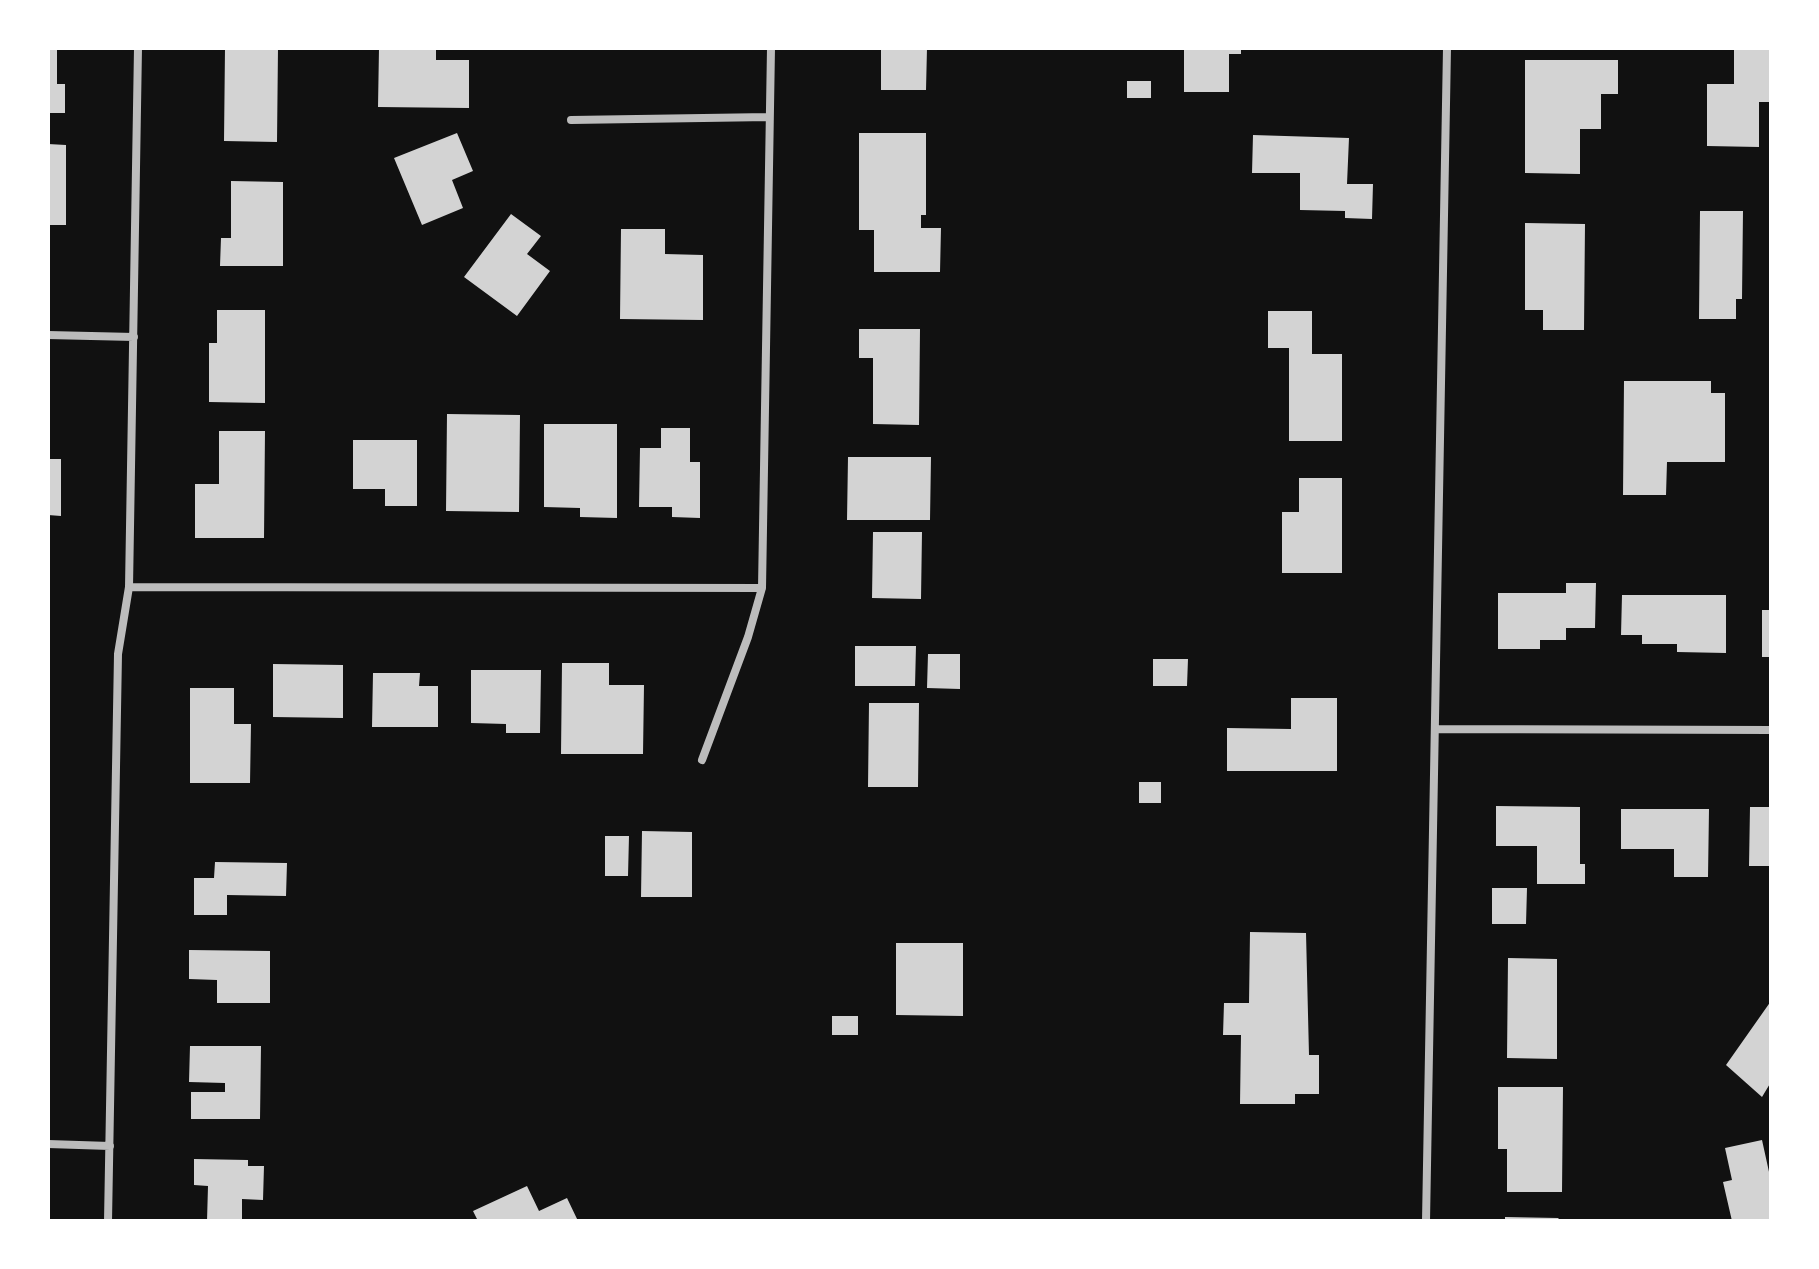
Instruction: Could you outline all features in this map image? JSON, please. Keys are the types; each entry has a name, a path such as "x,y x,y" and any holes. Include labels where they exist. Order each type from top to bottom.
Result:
{"street":[{"path":"108,1221 118,654 129,587 138,48"},
{"path":"702,760 748,637 762,588 771,48"},
{"path":"1426,1221 1447,48"},
{"path":"571,120 769,117"},
{"path":"48,335 134,337"},
{"path":"129,587 762,588"},
{"path":"1436,729 1771,730"},
{"path":"48,1144 110,1146"}],"building":[{"path":"48,48 57,48 57,84 65,84 65,113 48,113"},
{"path":"225,48 278,48 277,142 224,141"},
{"path":"379,48 436,48 436,60 469,60 469,108 378,107"},
{"path":"881,48 927,48 926,90 881,90"},
{"path":"1184,48 1241,48 1241,54 1229,54 1229,92 1184,92"},
{"path":"1734,49 1771,49 1771,102 1759,102 1759,147 1707,146 1707,84 1734,84"},
{"path":"1525,60 1618,60 1618,94 1601,94 1601,129 1580,129 1580,174 1525,173"},
{"path":"1127,81 1151,81 1151,98 1127,98"},
{"path":"457,133 473,171 452,180 463,208 422,225 394,158"},
{"path":"859,133 926,133 926,215 921,215 921,228 941,228 940,272 874,272 874,230 859,230"},
{"path":"1253,135 1349,138 1347,184 1373,184 1372,219 1345,218 1345,211 1300,210 1300,173 1252,173"},
{"path":"48,144 66,145 66,225 48,225"},
{"path":"231,181 283,182 283,266 220,266 221,238 231,238"},
{"path":"1700,211 1743,211 1742,299 1736,299 1736,319 1699,319"},
{"path":"511,214 541,236 527,254 550,271 517,316 464,277"},
{"path":"1525,223 1585,224 1584,330 1543,330 1543,310 1525,310"},
{"path":"621,229 665,229 665,254 703,255 703,320 620,319"},
{"path":"217,310 265,310 265,403 209,402 209,343 217,343"},
{"path":"1268,311 1312,311 1312,354 1342,354 1342,441 1289,441 1289,348 1268,348"},
{"path":"859,329 920,329 919,425 873,424 873,358 859,358"},
{"path":"1624,381 1711,381 1711,393 1725,393 1725,462 1667,462 1666,495 1623,495"},
{"path":"447,414 520,415 519,512 446,511"},
{"path":"544,424 617,424 617,518 580,517 580,508 544,507"},
{"path":"661,428 690,428 690,462 700,462 700,518 672,517 672,507 639,507 640,448 661,448"},
{"path":"219,431 265,431 264,538 195,538 195,484 219,484"},
{"path":"353,440 417,440 417,506 385,506 385,489 353,489"},
{"path":"848,457 931,457 930,520 847,520"},
{"path":"48,459 61,459 61,516 48,515"},
{"path":"1299,478 1342,478 1342,573 1282,573 1282,512 1299,512"},
{"path":"873,532 922,532 921,599 872,598"},
{"path":"1566,583 1596,583 1595,628 1566,628 1566,640 1540,640 1540,649 1498,649 1498,593 1566,593"},
{"path":"1622,595 1726,595 1726,653 1677,652 1677,644 1642,644 1642,635 1621,635"},
{"path":"1762,610 1771,610 1771,657 1762,657"},
{"path":"855,646 916,646 915,686 855,686"},
{"path":"928,654 960,654 960,689 927,688"},
{"path":"1153,659 1188,659 1187,686 1153,686"},
{"path":"562,663 609,663 609,685 644,685 643,754 561,754"},
{"path":"273,664 343,665 343,718 273,717"},
{"path":"471,670 541,670 540,733 506,733 506,724 471,723"},
{"path":"373,673 420,673 419,686 438,686 438,727 372,727"},
{"path":"190,688 234,688 234,724 251,724 250,783 190,783"},
{"path":"1291,698 1337,698 1337,771 1227,771 1227,728 1291,729"},
{"path":"869,703 919,703 918,787 868,787"},
{"path":"1139,782 1161,782 1161,803 1139,803"},
{"path":"1496,806 1580,807 1580,864 1585,864 1585,884 1537,884 1537,846 1496,846"},
{"path":"1750,807 1771,807 1771,866 1749,866"},
{"path":"1621,809 1709,809 1708,877 1674,877 1674,849 1621,849"},
{"path":"642,831 692,832 692,897 641,897"},
{"path":"605,836 629,836 628,876 605,876"},
{"path":"215,862 287,863 286,896 227,895 227,915 194,915 194,878 214,878"},
{"path":"1492,888 1527,888 1526,924 1492,924"},
{"path":"1250,932 1306,933 1309,1055 1319,1055 1319,1094 1295,1094 1295,1104 1240,1104 1241,1035 1223,1035 1224,1003 1249,1003"},
{"path":"896,943 963,943 963,1016 896,1015"},
{"path":"189,950 270,951 270,1003 217,1003 217,980 189,979"},
{"path":"1508,958 1557,959 1557,1059 1507,1058"},
{"path":"1771,1001 1771,1082 1762,1097 1726,1065"},
{"path":"832,1016 858,1016 858,1035 832,1035"},
{"path":"190,1046 261,1046 260,1119 191,1119 191,1092 225,1092 225,1083 189,1082"},
{"path":"1498,1087 1563,1087 1562,1192 1507,1192 1507,1149 1498,1149"},
{"path":"1762,1140 1771,1181 1771,1221 1732,1221 1723,1182 1732,1180 1725,1148"},
{"path":"194,1159 248,1160 248,1166 264,1166 263,1200 242,1199 242,1221 207,1221 208,1186 194,1185"},
{"path":"527,1186 539,1211 567,1198 578,1221 478,1221 473,1211"},
{"path":"1505,1217 1558,1218 1561,1221 1505,1221"}]}
